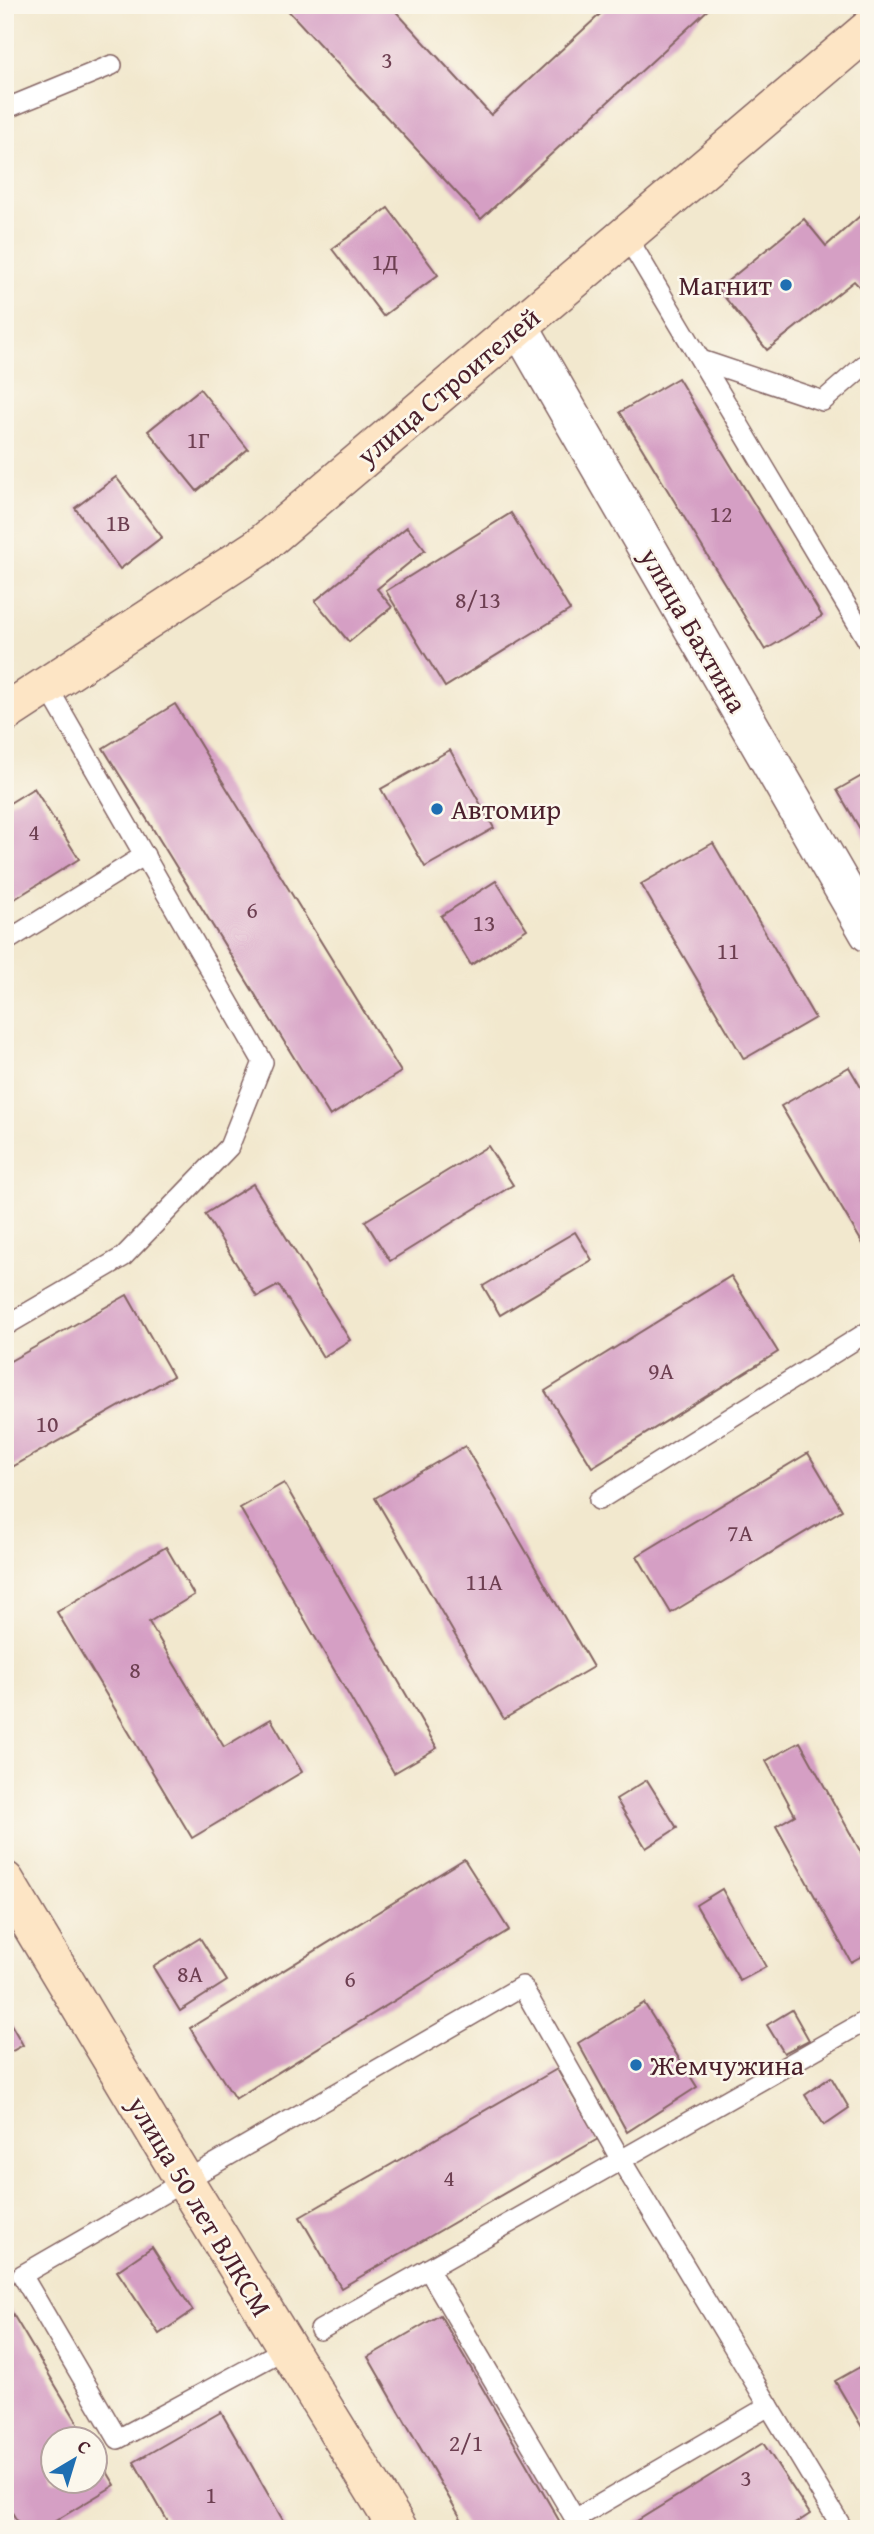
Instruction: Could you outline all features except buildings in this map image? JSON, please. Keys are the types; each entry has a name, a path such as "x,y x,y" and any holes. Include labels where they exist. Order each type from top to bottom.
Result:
{"main road":[{"name":"улица Строителей","path":"5,713 259,547 869,29"},
{"name":"улица 50 лет ВЛКСМ","path":"5,1881 398,2529"}],"street":[{"name":"улица Бахтина","path":"519,326 869,933"}],"lane":[{"path":"5,109 112,65"},
{"path":"626,235 869,643"},
{"path":"701,360 823,401 869,361"},
{"path":"5,1326 123,1257 229,1147 263,1062 47,686"},
{"path":"5,942 145,856"},
{"path":"599,1500 869,1331"},
{"path":"287,2348 118,2439 22,2275 522,1986 621,2160 843,2529"},
{"path":"320,2330 869,2019"},
{"path":"428,2269 578,2524 769,2406"}],"place":[{"name":"Магнит","path":"786,285"},
{"name":"Автомир","path":"437,809"},
{"name":"Жемчужина","path":"636,2065"}]}
